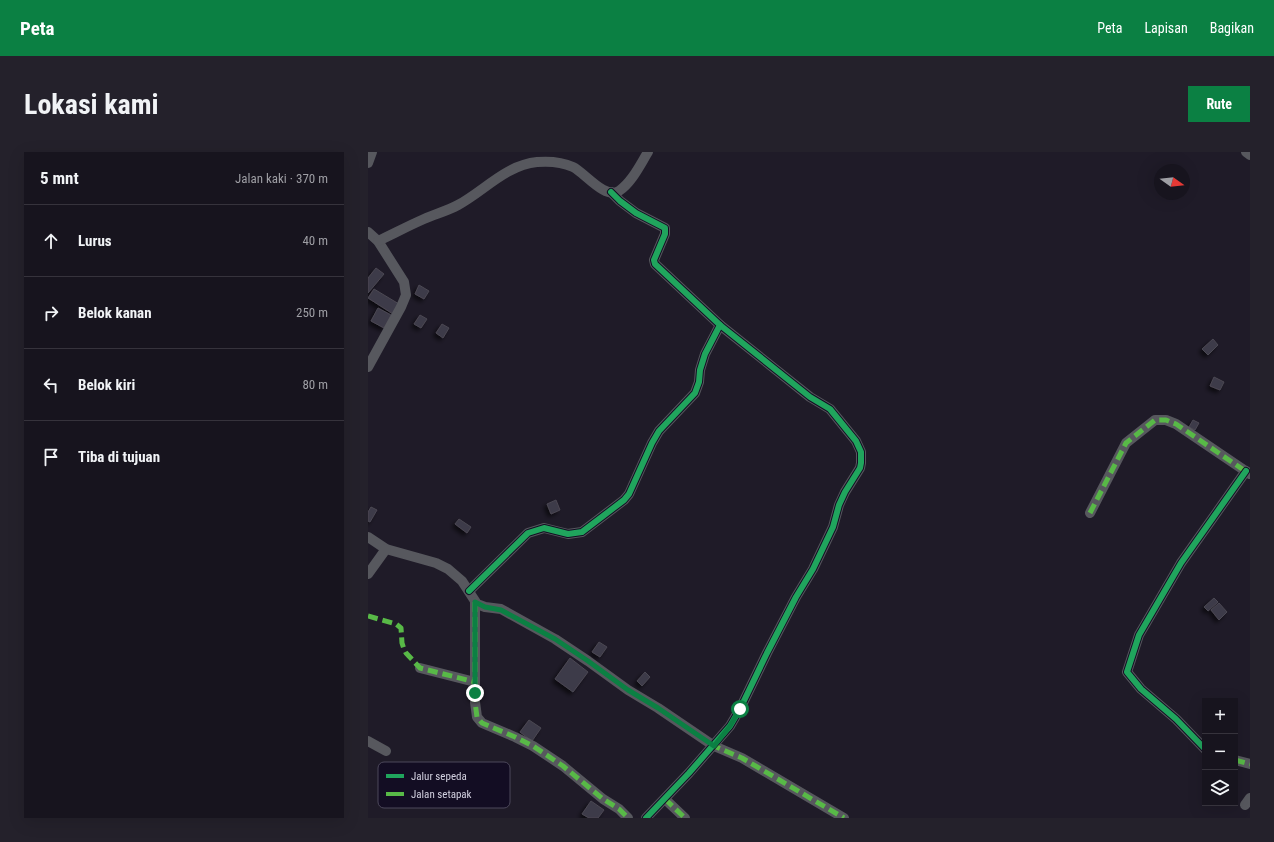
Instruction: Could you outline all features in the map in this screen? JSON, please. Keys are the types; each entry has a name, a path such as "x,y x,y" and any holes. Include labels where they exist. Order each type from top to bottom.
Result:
{"street":[{"path":"368,163 372,152"},
{"path":"611,192 618,191 629,181 648,152"},
{"path":"1246,152 1250,155"},
{"path":"378,241 423,219 458,205 475,195 498,178 526,164 537,162 554,162 570,166 595,185 611,192 620,201 636,212 665,228 665,234 654,260 655,264 720,325 810,397 830,409 859,446 862,458 860,468 845,492 828,537 810,574 766,653 740,709 730,726 714,746 646,818"},
{"path":"368,232 378,241 404,282 406,290 401,307 371,354 368,367"},
{"path":"469,591 528,533 544,528 568,534 582,532 624,500 629,494 658,431 694,393 699,382 700,370 705,354 720,325"},
{"path":"1090,513 1126,443 1155,420 1166,420 1176,424 1248,473 1182,563 1139,635 1127,672 1140,689 1176,719 1202,745"},
{"path":"368,537 386,549 445,567 458,577 469,591 475,602 476,711 480,722 533,746 563,766 603,799 619,809 628,818"},
{"path":"368,574 386,549"},
{"path":"475,602 485,607 501,610 555,639 628,690 658,708 714,746 742,758 844,818"},
{"path":"420,668 475,682"},
{"path":"368,741 386,751"},
{"path":"1238,761 1250,764"},
{"path":"665,799 685,818"}],"building":[{"path":"376,268 384,274 368,293 368,278"},
{"path":"419,285 429,291 424,299 415,294"},
{"path":"374,289 399,304 393,314 368,298"},
{"path":"378,308 391,315 384,328 371,321"},
{"path":"420,315 427,319 421,328 414,324"},
{"path":"442,324 449,328 443,338 436,333"},
{"path":"1213,339 1218,345 1208,355 1202,349"},
{"path":"1214,377 1224,382 1220,390 1210,386"},
{"path":"1193,420 1199,423 1195,430 1189,427"},
{"path":"556,500 560,510 551,514 547,504"},
{"path":"371,507 377,510 370,522 368,521 368,512"},
{"path":"459,519 471,527 467,533 455,524"},
{"path":"1214,598 1218,602 1208,611 1204,607"},
{"path":"1219,603 1227,612 1219,620 1211,610"},
{"path":"599,642 607,647 600,657 592,652"},
{"path":"570,658 588,672 573,692 555,679"},
{"path":"645,672 650,677 642,686 637,681"},
{"path":"529,720 541,728 532,741 520,732"},
{"path":"591,801 604,810 598,818 589,818 582,814"}],"marked path":[{"path":"1090,513 1126,443 1155,420 1166,420 1176,424 1248,473"},
{"path":"475,602 475,702 477,717 482,723 533,746 563,766 603,799 619,809 628,818"},
{"path":"368,616 396,624 401,628 404,649 420,668 475,682"},
{"path":"716,743 714,746 742,758 844,818"},
{"path":"1238,761 1250,764"},
{"path":"665,799 685,818"}],"cycle path":[{"path":"469,591 528,533 544,528 568,534 582,532 624,500 629,494 659,431 695,393 705,354 720,325 655,264 654,260 665,234 665,228 636,213 611,192"},
{"path":"646,818 689,773 730,726 796,597 813,569 833,527 839,505 860,468 861,463 861,452 856,441 830,409 810,397 720,325"},
{"path":"1202,746 1176,719 1141,689 1127,672 1139,635 1181,563 1246,471"}],"route":[{"path":"475,693 475,602 481,606 498,608 555,639 573,650 628,690 658,708 714,746 730,726 740,709"}]}
